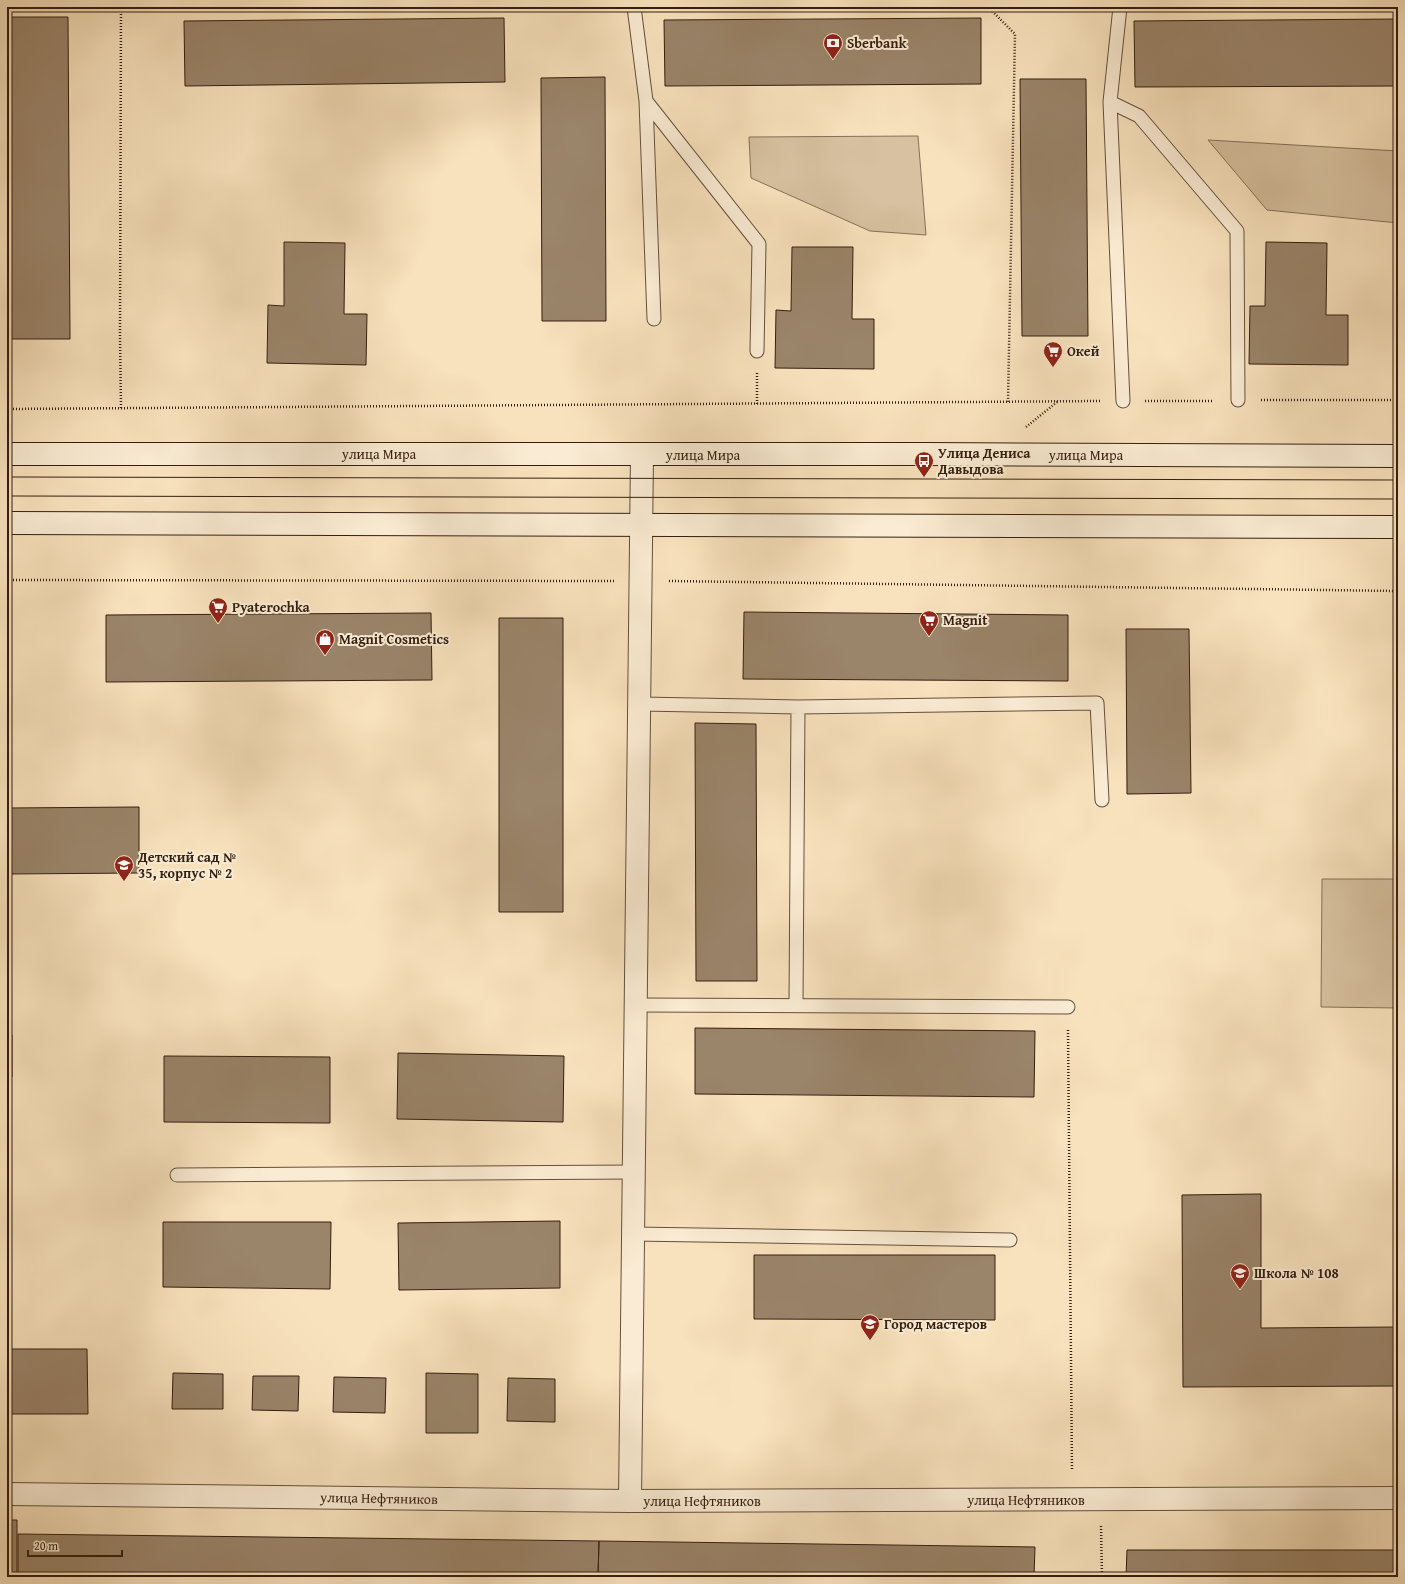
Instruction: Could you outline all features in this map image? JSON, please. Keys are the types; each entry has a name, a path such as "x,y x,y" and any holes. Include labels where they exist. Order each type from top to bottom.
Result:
{"main road":[{"name":"улица Мира","path":"7,454 924,454 1398,456"},
{"path":"630,1501 642,455"},
{"path":"7,523 1398,527"},
{"name":"улица Нефтяников","path":"7,1494 630,1501 1398,1498"}],"lane":[{"path":"634,7 646,101 654,319"},
{"path":"1120,7 1110,102 1124,401"},
{"path":"646,101 759,244 757,351"},
{"path":"1110,102 1139,116 1237,231 1238,400"},
{"path":"640,704 798,707 1097,703 1102,800"},
{"path":"796,1005 798,707"},
{"path":"636,1005 1068,1007"},
{"path":"177,1175 634,1172"},
{"path":"633,1234 1010,1240"}],"path":[{"path":"121,7 121,408"},
{"path":"988,7 1015,34 1008,402"},
{"path":"757,351 757,404"},
{"path":"7,409 1398,400"},
{"path":"7,580 641,581 1398,591"},
{"path":"1068,1007 1072,1500"},
{"path":"1101,1500 1102,1577"}],"shaded area":[{"path":"918,136 926,235 870,231 751,178 749,137"},
{"path":"1208,140 1398,151 1398,223 1267,210"},
{"path":"1322,879 1398,879 1398,1008 1321,1007"}],"building":[{"path":"10,17 68,17 70,339 11,339"},
{"path":"504,18 505,82 185,86 184,21"},
{"path":"981,18 981,84 665,86 664,20"},
{"path":"1398,19 1398,86 1135,87 1134,21"},
{"path":"605,77 606,321 542,321 541,78"},
{"path":"1020,79 1086,79 1088,336 1022,336"},
{"path":"284,242 345,243 344,314 367,314 366,365 267,363 268,305 284,306"},
{"path":"1266,242 1327,243 1326,315 1348,315 1348,365 1249,364 1250,306 1265,306"},
{"path":"792,247 853,247 852,319 874,319 874,369 775,368 776,310 791,311"},
{"path":"744,612 1068,615 1068,681 743,679"},
{"path":"431,613 432,680 106,682 106,615"},
{"path":"499,618 563,618 563,912 499,912"},
{"path":"1126,629 1189,629 1191,793 1127,794"},
{"path":"695,723 756,724 757,981 696,981"},
{"path":"139,807 139,873 7,874 7,808"},
{"path":"695,1028 1035,1031 1034,1097 695,1094"},
{"path":"7,1035 12,1035 12,1077 7,1077"},
{"path":"398,1053 564,1056 563,1122 397,1119"},
{"path":"164,1056 330,1057 330,1123 164,1122"},
{"path":"1261,1194 1261,1328 1398,1327 1398,1386 1183,1387 1182,1195"},
{"path":"560,1221 560,1288 399,1290 398,1223"},
{"path":"163,1222 331,1222 330,1289 163,1287"},
{"path":"754,1255 995,1255 995,1320 754,1319"},
{"path":"7,1349 87,1349 88,1414 7,1414"},
{"path":"173,1373 223,1374 223,1409 172,1409"},
{"path":"426,1373 478,1374 478,1433 426,1433"},
{"path":"253,1376 299,1376 298,1411 252,1410"},
{"path":"334,1377 386,1378 385,1413 333,1412"},
{"path":"508,1378 555,1379 555,1422 507,1421"},
{"path":"7,1520 17,1520 17,1577 7,1577"},
{"path":"18,1534 599,1541 598,1577 18,1577"},
{"path":"599,1541 1035,1547 1034,1577 598,1577"},
{"path":"1127,1550 1398,1550 1398,1577 1126,1577"}],"tram line":[{"path":"7,477 1398,480"},
{"path":"7,496 1398,499"}],"place":[{"name":"Sberbank","path":"833,60"},
{"name":"Окей","path":"1053,368"},
{"name":"Улица Дениса Давыдова","path":"924,478"},
{"name":"Pyaterochka","path":"218,624"},
{"name":"Magnit","path":"929,637"},
{"name":"Magnit Cosmetics","path":"325,656"},
{"name":"Детский сад № 35, корпус № 2","path":"124,882"},
{"name":"Школа № 108","path":"1240,1290"},
{"name":"Город мастеров","path":"870,1341"}]}
